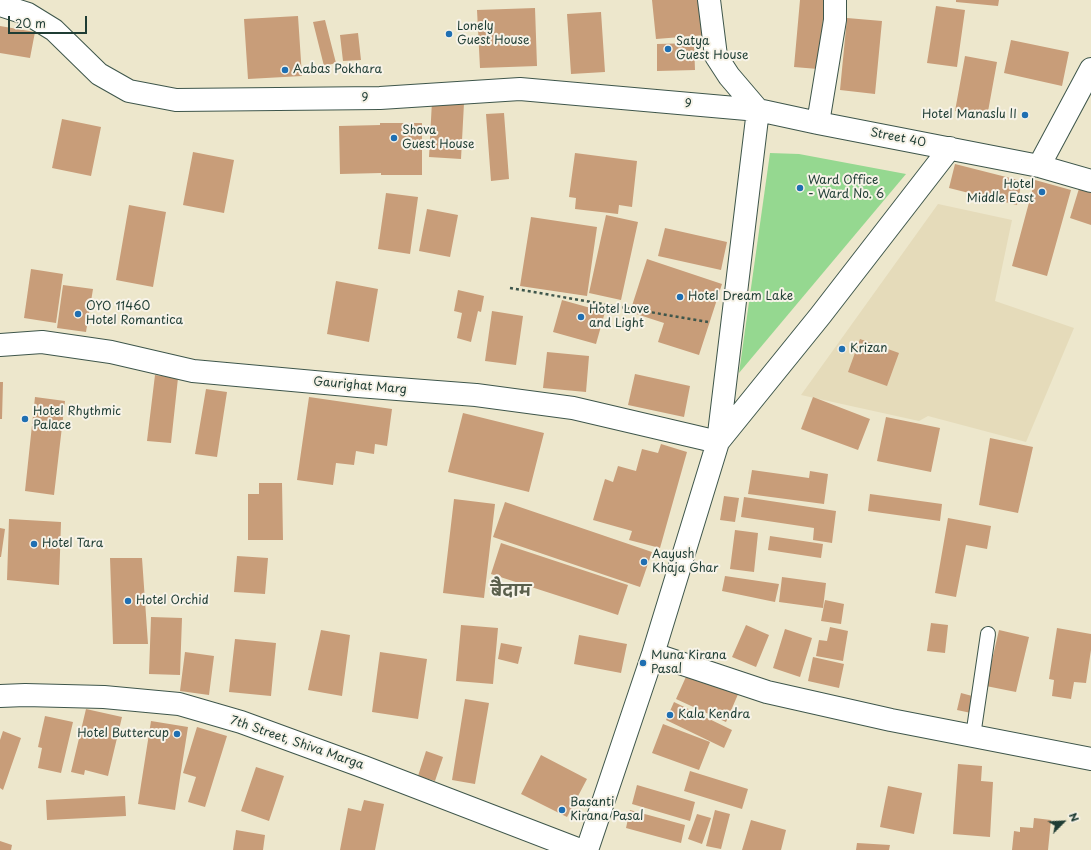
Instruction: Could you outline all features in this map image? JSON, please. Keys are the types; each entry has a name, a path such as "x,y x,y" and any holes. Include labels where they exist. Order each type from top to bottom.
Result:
{"street":[{"path":"587,850 653,654 718,442 758,110 729,76 716,56 709,0"},
{"path":"818,123 835,20 835,0"},
{"name":"9","path":"0,5 28,14 54,30 99,74 129,91 176,100 380,98 520,89 758,110"},
{"path":"1039,166 1091,69"},
{"name":"Street 40","path":"758,110 1039,166 1091,181"},
{"path":"718,442 820,316 950,148"},
{"name":"Gaurighat Marg","path":"0,345 42,342 111,352 193,370 358,386 483,396 573,408 718,442"},
{"path":"653,654 767,692 891,720 1091,759"},
{"name":"7th Street, Shiva Marga","path":"0,696 25,695 104,697 179,704 241,722 357,764 580,850"}],"lane":[{"path":"973,736 988,634"}],"path":[{"path":"510,288 733,326"}],"shaded area":[{"path":"938,204 1012,220 995,301 1074,328 1026,442 928,416 919,421 801,395"}],"green space":[{"path":"770,153 799,154 906,174 739,373"}],"building":[{"path":"652,0 703,0 706,35 656,39"},
{"path":"800,0 825,0 818,69 794,67"},
{"path":"956,0 999,0 998,6 956,2"},
{"path":"936,6 965,10 957,67 927,63"},
{"path":"535,8 537,66 480,68 477,10"},
{"path":"601,12 605,72 571,74 567,14"},
{"path":"298,16 302,76 248,79 244,19"},
{"path":"847,18 882,21 875,94 840,90"},
{"path":"325,20 336,63 324,66 313,22"},
{"path":"0,26 35,32 30,58 0,53"},
{"path":"358,33 361,60 343,61 340,35"},
{"path":"1011,40 1069,52 1062,86 1004,73"},
{"path":"694,43 695,70 657,71 657,44"},
{"path":"965,56 997,62 987,117 955,111"},
{"path":"432,101 464,103 461,159 429,157"},
{"path":"504,113 509,179 491,181 486,114"},
{"path":"62,119 101,127 91,176 52,168"},
{"path":"380,123 422,123 422,175 381,175 381,173 340,174 339,126 380,125"},
{"path":"193,152 234,160 224,213 183,205"},
{"path":"575,153 637,161 632,207 619,205 618,214 575,209 576,198 569,197"},
{"path":"955,164 1022,181 1017,205 949,188"},
{"path":"1035,180 1071,190 1047,276 1012,266"},
{"path":"1081,182 1091,185 1091,225 1070,218"},
{"path":"386,193 418,197 410,254 378,249"},
{"path":"129,205 166,212 153,287 116,280"},
{"path":"427,209 458,215 450,257 419,251"},
{"path":"606,215 638,222 621,300 589,293"},
{"path":"531,217 597,227 587,296 520,286"},
{"path":"665,228 727,242 721,270 658,256"},
{"path":"647,259 722,284 699,355 658,342 664,323 630,312"},
{"path":"31,269 63,274 56,323 24,318"},
{"path":"336,281 378,289 369,342 327,334"},
{"path":"63,285 93,289 86,332 57,328"},
{"path":"458,290 484,296 481,312 478,311 471,342 457,338 462,313 454,311"},
{"path":"562,300 605,312 596,344 553,332"},
{"path":"492,311 523,316 516,365 485,361"},
{"path":"860,339 899,353 887,386 848,372"},
{"path":"547,352 589,356 586,392 543,388"},
{"path":"635,374 690,386 684,417 628,405"},
{"path":"155,375 178,378 171,443 147,441"},
{"path":"0,382 3,382 2,419 0,419"},
{"path":"206,389 227,392 217,457 195,454"},
{"path":"35,397 65,401 54,495 25,491"},
{"path":"309,397 392,409 387,446 375,444 374,454 356,451 354,465 336,463 333,485 297,480"},
{"path":"813,397 870,419 858,450 801,429"},
{"path":"463,413 544,433 529,492 448,472"},
{"path":"886,417 940,428 931,472 877,461"},
{"path":"990,438 1033,447 1018,513 979,505"},
{"path":"661,444 687,452 660,548 629,540 632,531 593,520 605,479 613,482 618,466 636,471 642,449 658,453"},
{"path":"752,470 809,478 810,471 828,474 824,504 748,494"},
{"path":"259,483 282,483 283,540 248,540 248,494 259,494"},
{"path":"870,494 942,504 940,521 868,511"},
{"path":"724,496 739,498 735,522 720,520"},
{"path":"744,497 836,511 832,543 813,540 814,528 741,517"},
{"path":"454,499 495,504 484,598 443,593"},
{"path":"505,502 652,552 640,587 493,537"},
{"path":"948,518 991,526 987,549 966,545 956,597 935,593"},
{"name":"Hotel Tara","path":"9,519 61,522 59,585 7,580"},
{"path":"0,528 5,529 1,557 0,557"},
{"path":"735,530 758,533 754,572 730,569"},
{"path":"770,536 823,544 821,558 768,550"},
{"path":"501,543 628,585 618,615 491,574"},
{"path":"237,556 268,558 265,594 234,592"},
{"name":"Hotel Orchid","path":"110,558 142,558 148,644 113,644"},
{"path":"725,576 779,584 775,602 722,591"},
{"path":"782,577 826,583 823,608 779,602"},
{"path":"825,600 844,604 841,624 821,621"},
{"path":"151,617 182,618 180,675 149,674"},
{"path":"931,623 948,625 945,653 927,651"},
{"path":"461,625 498,628 493,684 456,681"},
{"path":"746,625 769,635 756,667 732,657"},
{"path":"830,627 848,631 843,661 816,656 819,640 827,641"},
{"path":"1057,628 1091,634 1091,650 1086,683 1074,682 1071,699 1052,696 1054,680 1049,679"},
{"path":"785,629 812,638 800,677 773,668"},
{"path":"321,630 350,635 342,696 308,690"},
{"path":"999,630 1029,637 1016,692 986,686"},
{"path":"579,635 627,644 621,673 574,664"},
{"path":"235,639 276,643 271,696 229,692"},
{"path":"501,643 522,647 518,664 498,659"},
{"path":"185,652 214,656 209,695 180,691"},
{"path":"380,652 427,659 418,719 372,712"},
{"path":"813,657 844,664 839,688 808,681"},
{"path":"689,670 739,692 726,722 676,699"},
{"path":"961,693 976,697 971,713 957,710"},
{"path":"465,699 489,703 475,784 452,780"},
{"path":"674,702 732,730 724,748 666,720"},
{"path":"86,709 122,717 108,776 85,770 84,775 71,772"},
{"path":"45,716 73,722 61,773 38,768 42,748 38,747"},
{"path":"151,721 188,727 175,810 138,804"},
{"path":"663,724 710,742 699,770 652,753"},
{"path":"197,727 227,736 205,807 188,802 196,777 183,773"},
{"path":"3,731 21,738 3,790 0,788 0,740"},
{"path":"426,751 443,757 435,781 418,776"},
{"path":"541,755 587,779 567,817 521,794"},
{"path":"958,764 982,766 981,781 993,782 990,837 953,834"},
{"path":"256,767 284,776 269,821 241,811"},
{"path":"690,771 748,789 742,809 684,791"},
{"path":"637,785 695,802 690,821 632,804"},
{"path":"888,786 922,793 914,834 880,827"},
{"path":"125,796 126,816 47,820 46,800"},
{"path":"364,800 384,804 375,850 340,850 348,808 361,811"},
{"path":"630,810 685,825 681,843 626,828"},
{"path":"715,810 730,814 721,849 706,846"},
{"path":"697,814 711,818 702,844 688,839"},
{"path":"1034,818 1051,820 1048,850 1012,850 1014,831 1020,832 1020,827 1033,828"},
{"path":"751,820 786,830 781,850 742,850"},
{"path":"236,830 265,835 263,850 233,850"},
{"path":"0,841 12,845 11,850 0,850"},
{"path":"857,843 890,845 889,850 856,850"}],"place":[{"name":"Lonely Guest House","path":"449,34"},
{"name":"Satya Guest House","path":"668,49"},
{"name":"Aabas Pokhara","path":"285,70"},
{"name":"Hotel Manaslu II","path":"1025,115"},
{"name":"Shova Guest House","path":"394,138"},
{"name":"Ward Office - Ward No. 6","path":"800,188"},
{"name":"Hotel Middle East","path":"1042,192"},
{"name":"Hotel Dream Lake","path":"680,297"},
{"name":"OYO 11460 Hotel Romantica","path":"78,314"},
{"name":"Hotel Love and Light","path":"581,317"},
{"name":"Krizan","path":"842,349"},
{"name":"Hotel Rhythmic Palace","path":"25,419"},
{"name":"Hotel Tara","path":"34,544"},
{"name":"Aayush Khaja Ghar","path":"644,562"},
{"name":"Hotel Orchid","path":"128,601"},
{"name":"Muna Kirana Pasal","path":"643,663"},
{"name":"Kala Kendra","path":"670,715"},
{"name":"Hotel Buttercup","path":"177,734"},
{"name":"Basanti Kirana Pasal","path":"562,810"}],"district":[{"name":"बैदाम","path":"511,592"}]}
